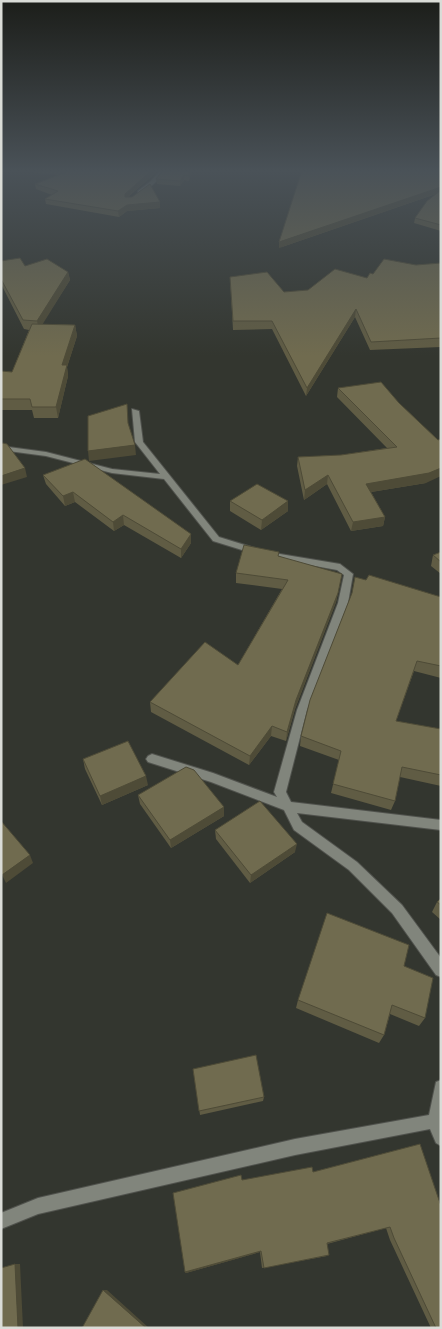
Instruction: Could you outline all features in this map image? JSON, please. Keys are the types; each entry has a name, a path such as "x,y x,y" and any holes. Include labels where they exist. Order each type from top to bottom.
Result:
{"street":[{"path":"134,411 139,442 216,539 278,557 340,567 349,574 343,603 302,710 280,792 298,826 353,866 397,910 441,970"},
{"path":"1,448 46,454 112,471 168,477"},
{"path":"152,759 213,778 289,807 441,825"},
{"path":"441,1087 436,1121 441,1138"},
{"path":"1,1221 48,1204 295,1147 436,1121"}],"building":[{"path":"282,232 308,232 279,242"},
{"path":"20,258 25,266 47,259 68,272 37,321 23,320 1,279 1,261"},
{"path":"384,259 416,265 441,263 441,338 371,342 356,309 307,388 272,321 233,321 230,277 267,272 284,292 308,290 335,269 367,278 370,273 373,274"},
{"path":"32,324 75,325 62,365 67,365 56,407 32,407 30,399 1,399 1,371 12,372"},
{"path":"381,382 399,403 438,440 441,439 441,468 429,473 366,484 385,517 353,522 328,475 305,490 298,457 341,455 397,447 338,388"},
{"path":"127,404 128,423 135,445 88,451 88,416"},
{"path":"1,444 7,444 25,468 1,476"},
{"path":"85,459 191,534 181,549 123,515 113,522 73,492 63,496 43,475"},
{"path":"257,484 288,501 262,520 230,501"},
{"path":"244,545 279,552 278,556 342,574 338,593 296,700 287,732 272,726 250,756 150,702 205,642 238,665 288,580 236,573"},
{"path":"441,552 441,562 433,555"},
{"path":"369,575 441,597 441,666 417,661 396,721 441,729 441,775 402,767 395,801 333,784 341,751 301,736 310,700 352,593 355,577 366,580"},
{"path":"128,741 146,776 100,796 83,759"},
{"path":"186,767 194,770 224,807 170,840 138,795"},
{"path":"260,801 297,844 251,875 215,830"},
{"path":"1,821 30,855 2,875 1,874"},
{"path":"327,913 409,945 404,966 433,978 425,1018 392,1005 384,1035 298,1000"},
{"path":"256,1055 264,1097 199,1111 193,1069"},
{"path":"420,1144 441,1206 441,1328 436,1328 390,1227 327,1243 329,1255 264,1268 261,1251 185,1272 173,1193 241,1175 242,1180 312,1167 313,1172"},
{"path":"15,1264 18,1328 1,1328 1,1268"},
{"path":"103,1290 146,1328 82,1328"}]}
